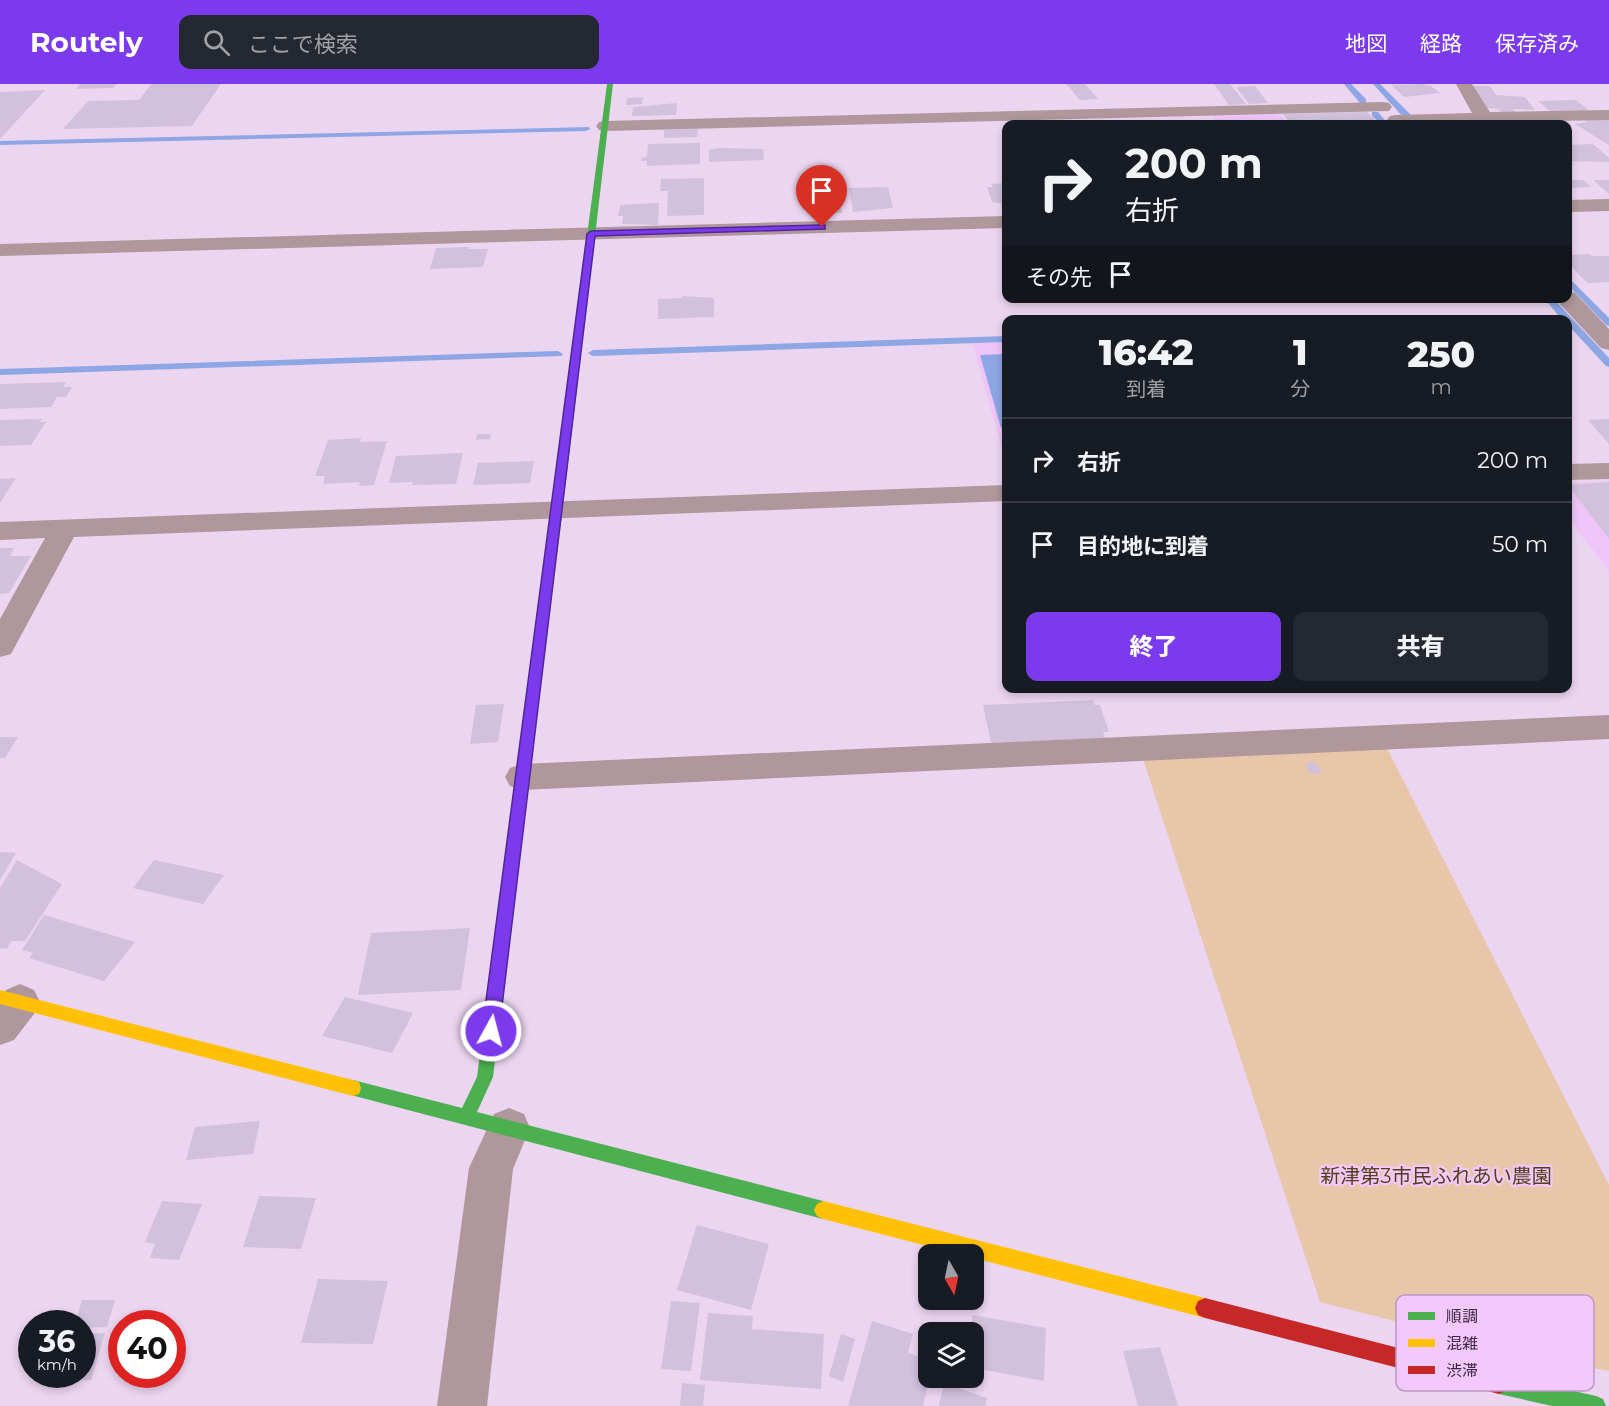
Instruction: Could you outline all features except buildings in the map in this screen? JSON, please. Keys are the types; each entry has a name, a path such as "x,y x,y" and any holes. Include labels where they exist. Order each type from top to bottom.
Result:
{"street":[{"path":"466,1118 485,1077 610,84"},
{"path":"1464,84 1484,118"},
{"path":"1369,92 1396,120"},
{"path":"605,126 1383,107"},
{"path":"1441,120 1609,115"},
{"path":"1572,206 1609,205"},
{"path":"0,250 1002,222"},
{"path":"1572,303 1609,343"},
{"path":"1572,472 1609,471"},
{"path":"0,531 1002,493"},
{"path":"0,646 65,528"},
{"path":"522,777 1609,727"},
{"path":"7,1008 509,1128 1396,1357"},
{"path":"462,1406 491,1168 509,1128"},
{"path":"1527,1391 1596,1406"}],"shaded area":[{"path":"1278,113 1284,120 1216,120 1212,115"},
{"path":"1002,341 1002,449 972,342"},
{"path":"1609,481 1609,571 1572,523 1572,483"}],"green space":[{"name":"新津第3市民ふれあい農園","path":"1387,748 1609,1185 1609,1371 1594,1368 1594,1295 1396,1295 1396,1321 1320,1302 1143,759"}],"water":[{"path":"1002,354 1002,428 1001,428 980,355"}],"waterway":[{"path":"1347,84 1363,101"},
{"path":"1376,84 1407,116"},
{"path":"1375,114 1381,120"},
{"path":"0,143 586,129"},
{"path":"1572,284 1609,323"},
{"path":"1552,303 1563,315"},
{"path":"1572,324 1609,364"},
{"path":"593,353 1002,339"},
{"path":"0,372 558,354"}],"traffic: fast":[{"path":"554,532 610,84"},
{"path":"466,1118 485,1077 518,812"},
{"path":"353,1088 823,1210"},
{"path":"1530,1391 1596,1406"}],"traffic: slow":[{"path":"518,812 554,532"},
{"path":"0,997 353,1088"},
{"path":"823,1210 1205,1308"}],"traffic: jam":[{"path":"1205,1308 1396,1357"}],"route":[{"path":"491,1031 591,234 822,227"}]}
